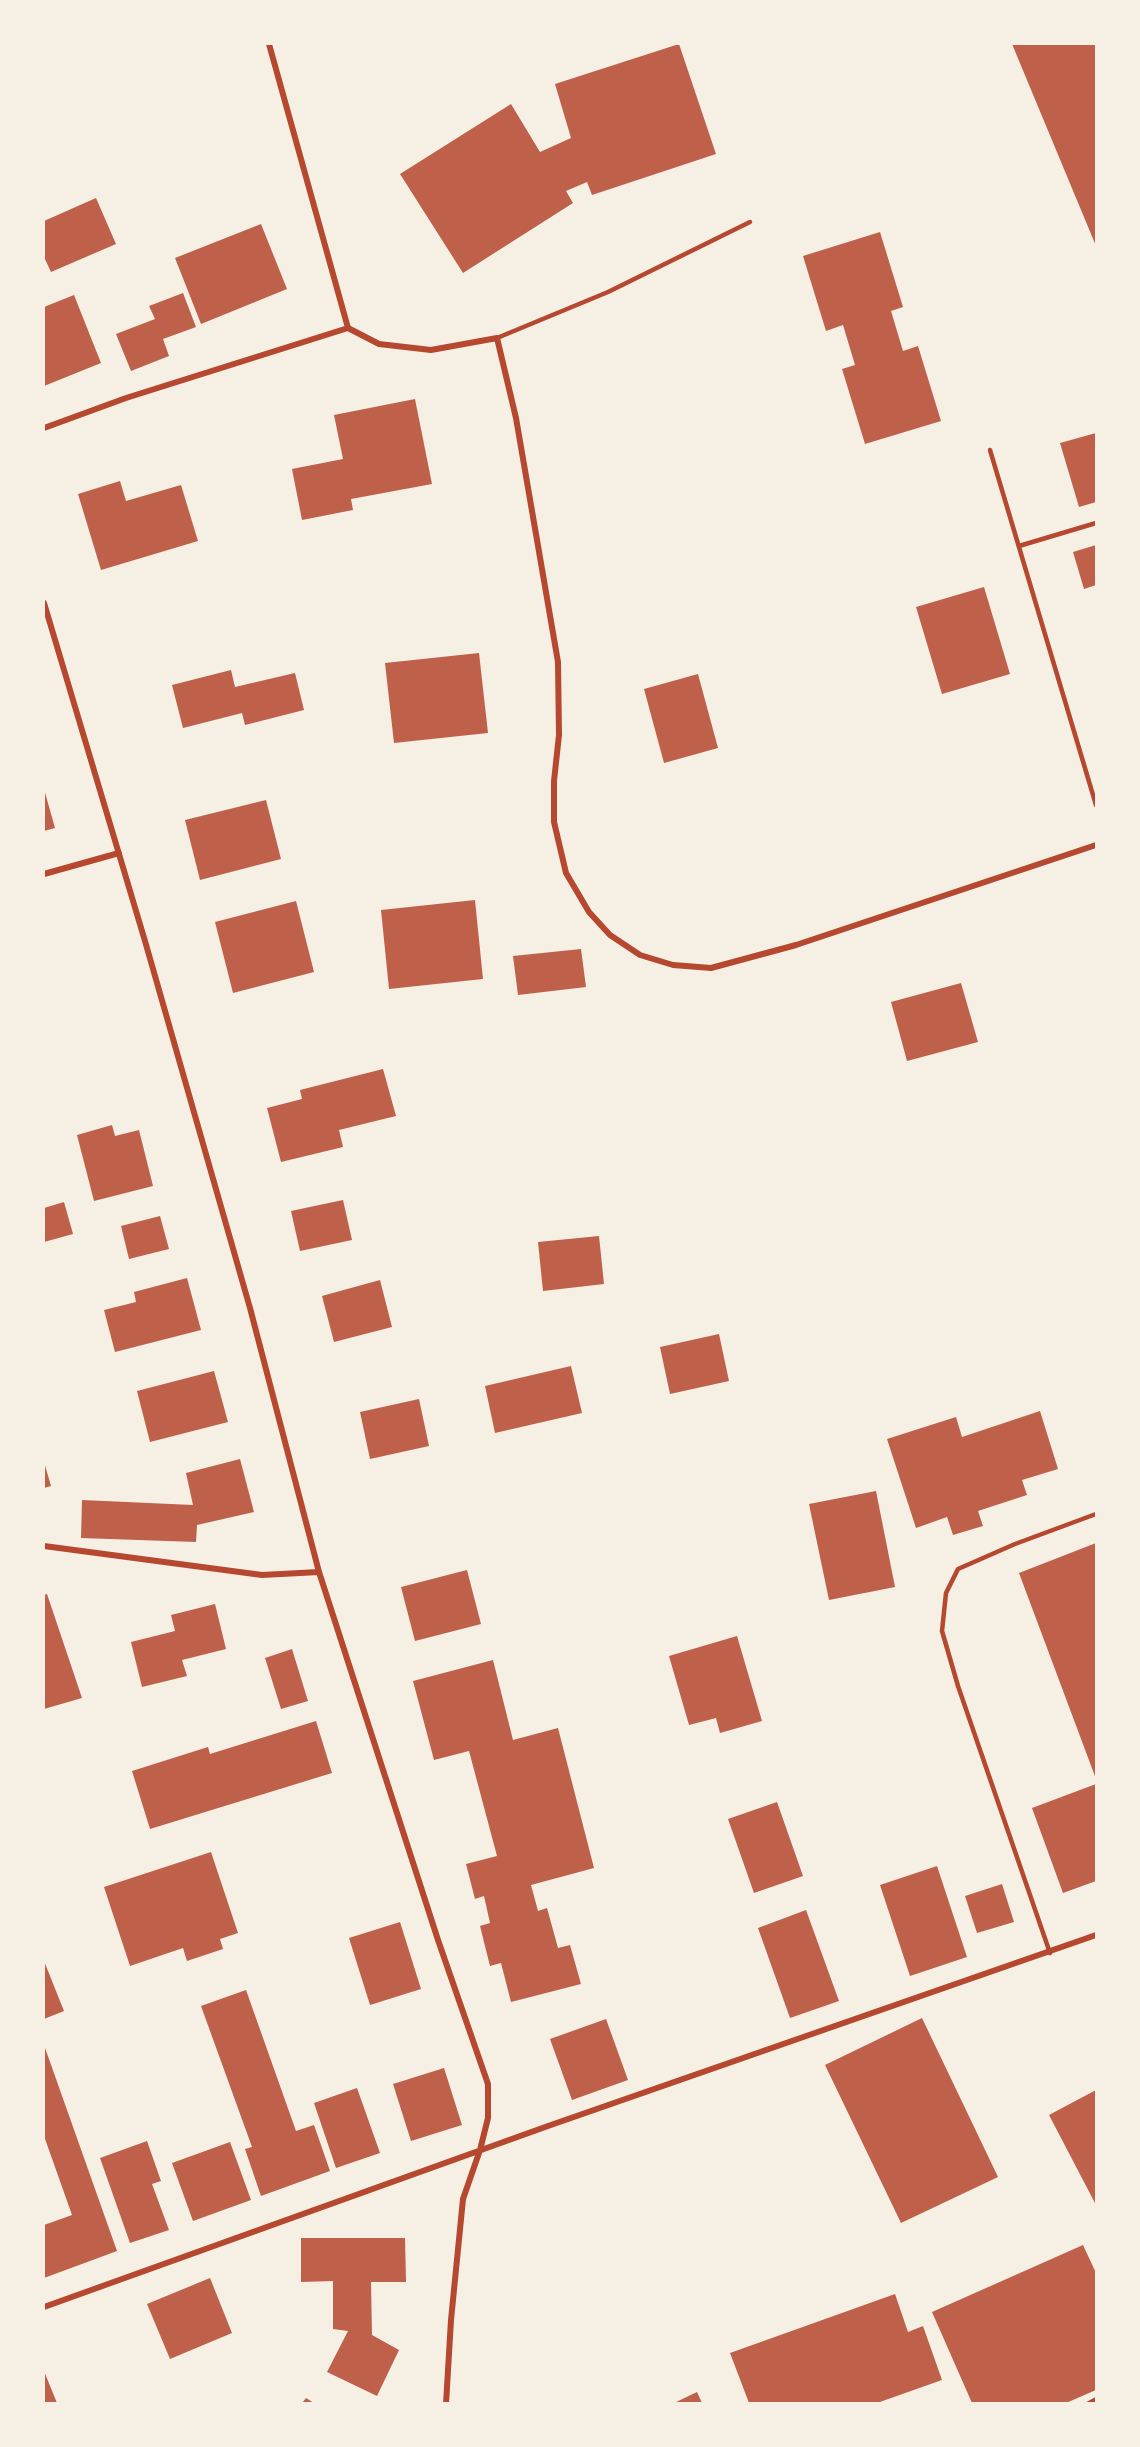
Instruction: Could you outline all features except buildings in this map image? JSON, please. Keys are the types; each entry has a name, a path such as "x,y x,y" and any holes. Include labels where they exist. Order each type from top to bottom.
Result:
{"street":[{"path":"268,44 348,328"},
{"path":"44,428 126,398 348,328 379,344 431,351 497,338 516,418 558,662 559,735 554,781 554,822 566,873 589,912 610,935 640,955 673,964 711,968 796,945 1096,845"},
{"path":"44,603 119,853 250,1308 320,1572 435,1929 488,2084 488,2118 463,2199 451,2320 446,2403"},
{"path":"44,874 119,853"},
{"path":"44,1546 262,1575 320,1572"},
{"path":"44,2307 480,2150 1050,1953 1096,1935"}],"lane":[{"path":"497,338 608,292 750,222"},
{"path":"990,450 1096,805"},
{"path":"1019,546 1096,522"},
{"path":"1050,1953 958,1686 942,1631 946,1593 958,1569 1015,1544 1096,1514"}],"path":[{"path":"1087,2403 1096,2399"}]}
